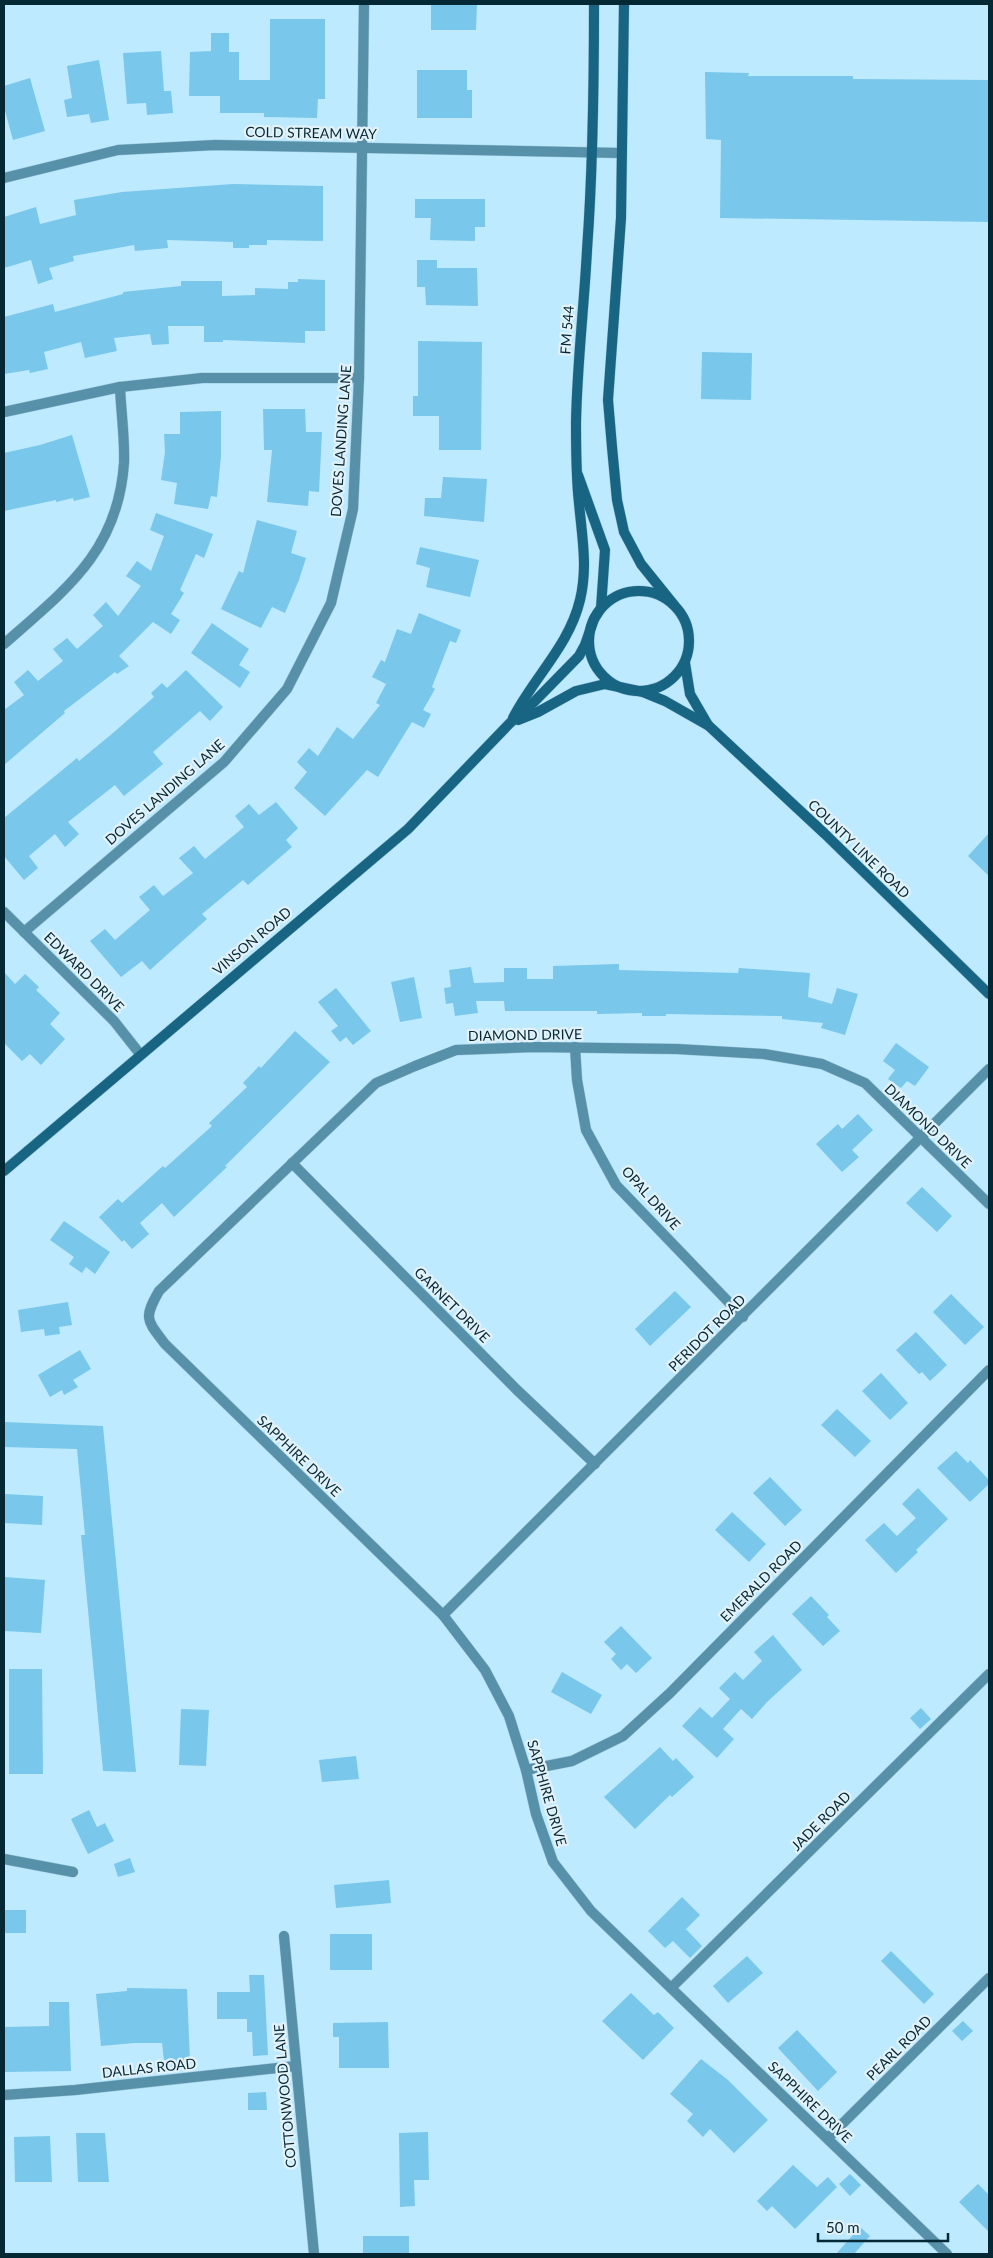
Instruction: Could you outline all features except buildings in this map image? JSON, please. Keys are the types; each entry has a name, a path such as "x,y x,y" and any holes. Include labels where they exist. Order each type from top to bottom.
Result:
{"main road":[{"name":"FM 544","path":"510,723 522,700 566,638 579,602 585,566 576,424 580,322 587,252 593,152 594,4"},
{"path":"624,4 621,218 608,400 617,500 624,532 632,551 684,617 688,627 690,648 685,663 676,677 667,683 643,692"},
{"path":"578,475 605,550 601,608"},
{"path":"510,723 534,703 579,656 594,619 601,608 618,595 639,591 660,595 674,605"},
{"path":"589,633 590,652 593,662 605,678 621,688 643,692 665,701 709,726"},
{"path":"685,663 690,694 709,726"},
{"path":"510,723 538,712 576,691 592,686 613,684"},
{"name":"VINSON ROAD","path":"4,1171 408,829 510,723"},
{"name":"COUNTY LINE ROAD","path":"709,726 825,834 989,994"}],"street":[{"name":"DOVES LANDING LANE","path":"24,932 224,762 287,689 331,603 353,508 359,378 364,4"},
{"name":"COLD STREAM WAY","path":"4,178 118,150 215,145 621,153"},
{"path":"4,412 120,387 202,378 359,378"},
{"path":"4,644 70,585 99,549 117,508 124,463 120,387"},
{"name":"EDWARD DRIVE","path":"4,912 114,1021 140,1054"},
{"name":"DIAMOND DRIVE","path":"165,1344 150,1324 148,1309 159,1291 376,1083 456,1050 533,1046 677,1049 755,1054 822,1064 865,1083 989,1204"},
{"name":"OPAL DRIVE","path":"575,1047 577,1080 586,1130 616,1184 743,1317"},
{"name":"PERIDOT ROAD","path":"443,1615 989,1069"},
{"name":"GARNET DRIVE","path":"292,1163 516,1389 595,1464"},
{"name":"SAPPHIRE DRIVE","path":"165,1344 443,1615 485,1670 509,1716 526,1770 536,1814 553,1862 591,1911 947,2254"},
{"name":"EMERALD ROAD","path":"526,1770 572,1761 623,1736 677,1686 989,1370"},
{"name":"JADE ROAD","path":"672,1988 989,1674"},
{"path":"4,1859 73,1872"},
{"name":"COTTONWOOD LANE","path":"284,1936 314,2254"},
{"name":"PEARL ROAD","path":"828,2138 989,1978"},
{"name":"DALLAS ROAD","path":"4,2095 75,2090 296,2066"}]}
